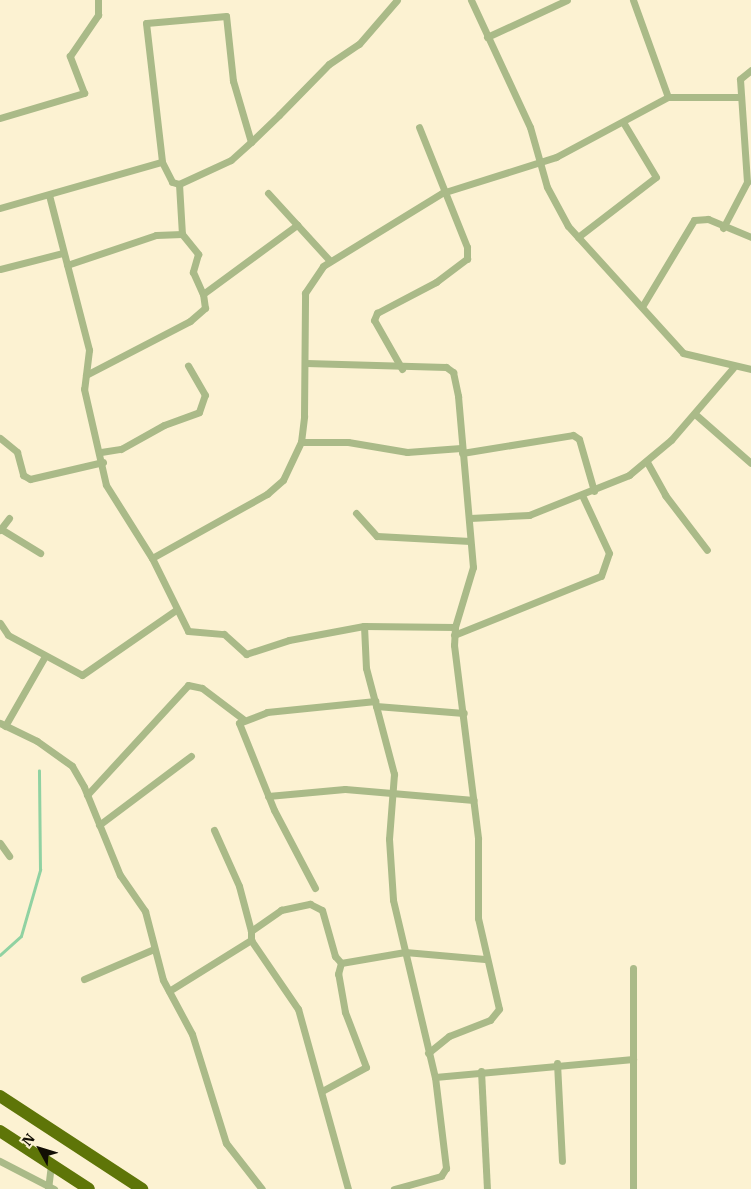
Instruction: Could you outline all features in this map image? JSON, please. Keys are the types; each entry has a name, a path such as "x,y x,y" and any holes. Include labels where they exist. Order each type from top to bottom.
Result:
{"highway":[{"path":"0,1096 142,1189"},
{"path":"0,1131 89,1189"}],"street":[{"path":"0,118 84,93 70,56 98,14 98,0"},
{"path":"251,142 233,81 226,16 150,19 144,30 162,162 172,182 179,184 231,160 251,142 329,64 359,44 397,0"},
{"path":"471,0 530,127 556,208 578,237 642,304 683,353 732,368 751,369"},
{"path":"487,36 567,0"},
{"path":"633,0 668,98"},
{"path":"723,228 747,182 740,79 751,70"},
{"path":"152,558 267,494 283,480 301,442 306,363 305,293 330,261 442,193 540,161 623,122 668,98 742,97"},
{"path":"578,237 656,177 623,122"},
{"path":"402,369 374,320 376,312 436,282 467,260 467,247 442,193 418,127"},
{"path":"0,208 49,196 79,183 162,162"},
{"path":"86,374 190,321 205,308 203,294 193,272 198,254 182,234 179,184"},
{"path":"268,193 330,261"},
{"path":"49,196 62,253 67,265 89,350 84,389 112,502 152,558 176,610 190,633 224,634 246,654 288,640 364,626 455,627"},
{"path":"642,304 694,220 708,219 723,228 751,237"},
{"path":"203,294 297,225"},
{"path":"67,265 156,236 182,234"},
{"path":"0,269 62,253"},
{"path":"306,363 358,362 402,369 446,367 453,372 470,518 473,567 454,635 478,839 475,892 485,959 498,999 496,1016 449,1036 428,1053"},
{"path":"101,452 121,449 164,425 199,412 205,395 188,366"},
{"path":"470,518 529,515 594,491 647,462 695,414 732,368"},
{"path":"695,414 751,463"},
{"path":"301,442 348,442 407,452 462,451 573,435 579,439 594,491"},
{"path":"0,438 17,452 23,475 30,479 103,462"},
{"path":"647,462 665,495 707,550"},
{"path":"454,635 601,576 609,553 582,495"},
{"path":"356,513 377,536 470,541"},
{"path":"9,518 0,530 40,552"},
{"path":"0,623 8,636 44,658 82,674 176,610"},
{"path":"364,626 366,668 395,792 389,869 404,952 434,1077 446,1168 442,1176 394,1189"},
{"path":"44,658 3,724 72,766 87,795 120,875 145,911 154,948 169,992 192,1034 226,1143 262,1189"},
{"path":"87,795 188,685 202,688 242,719 339,701 464,713"},
{"path":"242,719 239,723 268,796 315,888"},
{"path":"99,825 191,756"},
{"path":"268,796 345,789 474,800"},
{"path":"214,830 239,886 251,931 251,940 298,1008 348,1189"},
{"path":"0,843 9,856"},
{"path":"251,931 281,910 310,904 322,910 335,956 342,963"},
{"path":"169,992 251,940"},
{"path":"84,979 154,948"},
{"path":"342,963 404,952 485,959"},
{"path":"322,1091 366,1067 345,1012 338,974 342,963"},
{"path":"633,968 633,1189"},
{"path":"434,1077 557,1063 633,1059"},
{"path":"557,1063 562,1161"},
{"path":"481,1071 487,1189"},
{"path":"1,1163 50,1188 51,1164"}],"waterway":[{"path":"0,955 21,936 40,870 39,771"}]}
